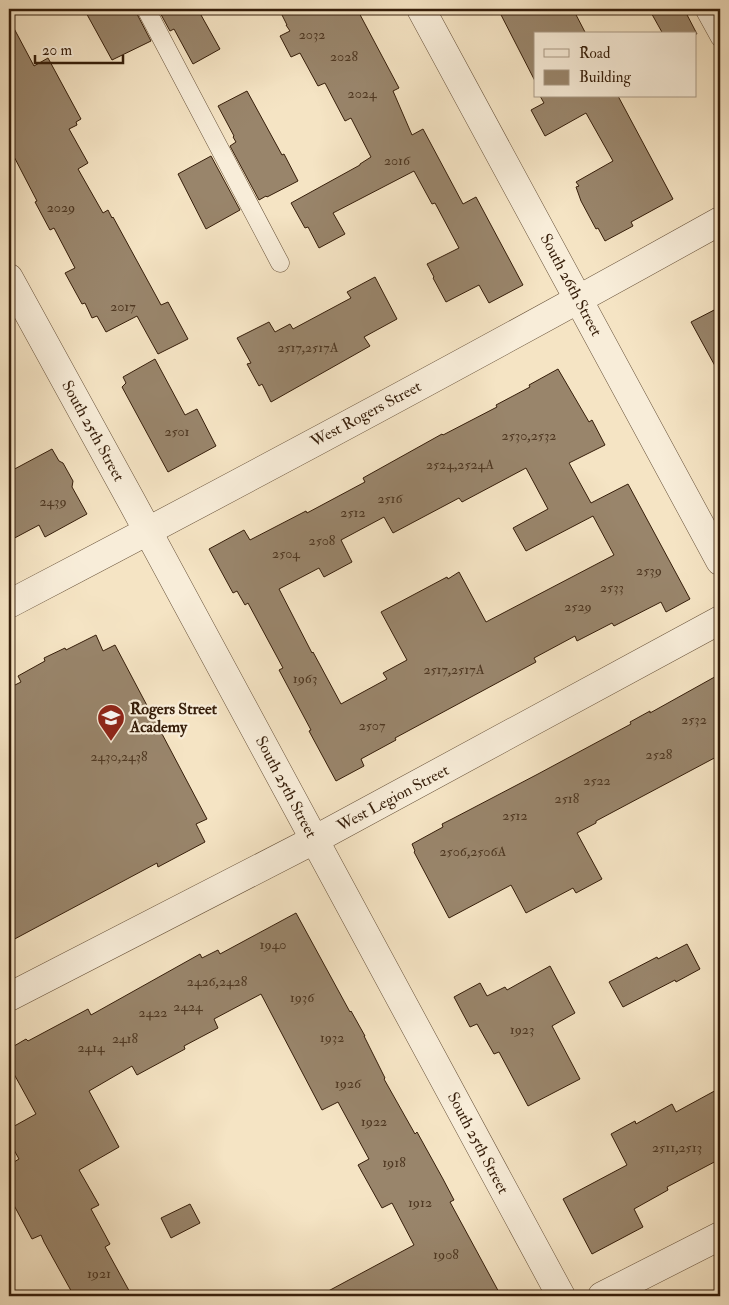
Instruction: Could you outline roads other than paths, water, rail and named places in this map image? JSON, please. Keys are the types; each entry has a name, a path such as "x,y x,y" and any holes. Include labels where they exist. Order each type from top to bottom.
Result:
{"street":[{"name":"South 26th Street","path":"422,9 720,561"},
{"name":"West Rogers Street","path":"9,604 148,532 579,300 720,221"},
{"name":"South 25th Street","path":"9,278 561,1296"},
{"name":"West Legion Street","path":"9,997 314,840 720,620"},
{"path":"602,1296 720,1236"}],"lane":[{"path":"146,9 280,263"},
{"path":"704,9 720,38"}],"place":[{"name":"Rogers Street Academy","path":"111,742"}]}
